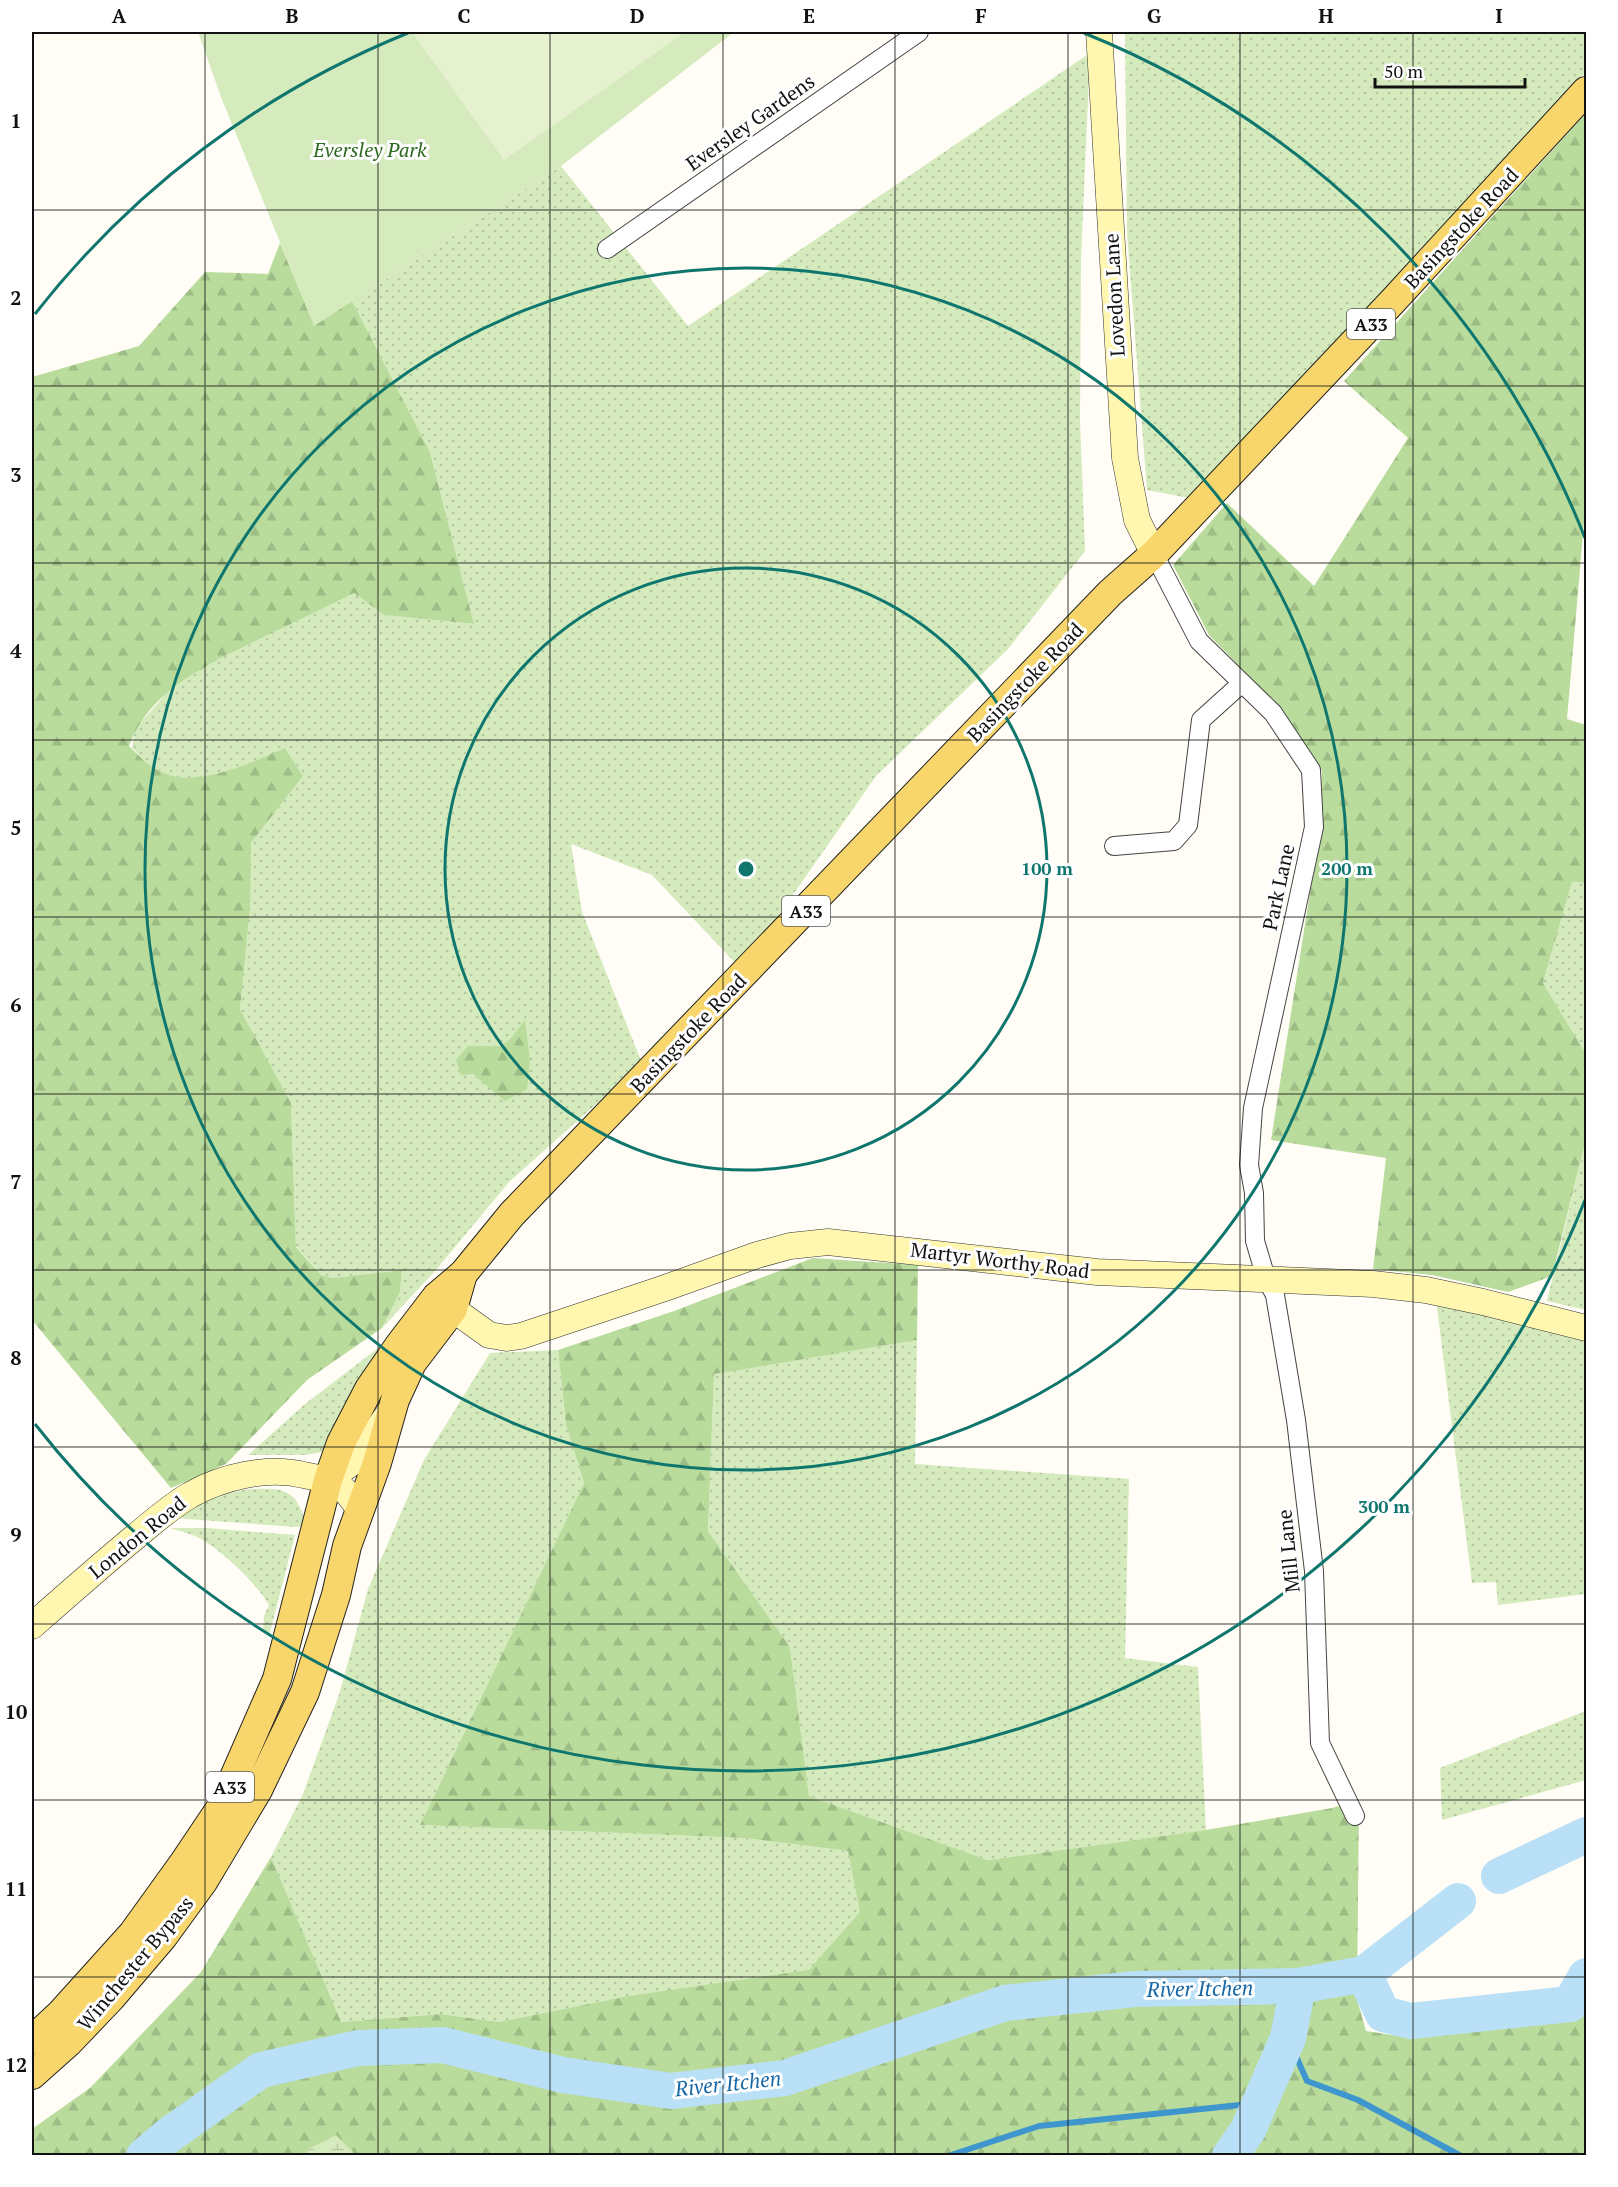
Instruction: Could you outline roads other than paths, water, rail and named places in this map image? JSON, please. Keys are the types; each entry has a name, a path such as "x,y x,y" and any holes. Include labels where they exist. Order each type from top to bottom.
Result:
{"main road":[{"name":"Lovedon Lane","path":"1099,32 1125,458 1137,520 1154,554"},
{"name":"Basingstoke Road","path":"359,1509 377,1463 390,1412 412,1363 444,1303 512,1214 1110,593 1154,554 1587,91"},
{"name":"Martyr Worthy Road","path":"444,1303 489,1335 507,1338 521,1336 757,1255 790,1246 828,1242 1097,1272 1353,1282 1426,1290 1587,1328"},
{"name":"Basingstoke Road","path":"328,1480 342,1443 369,1389 400,1344 444,1303"},
{"path":"328,1480 354,1461 390,1412"},
{"name":"London Road","path":"32,1626 110,1557 174,1505 191,1494 220,1482 251,1474 298,1473 342,1485 359,1509"},
{"name":"Winchester Bypass","path":"32,2040 60,2014 133,1932 221,1808 277,1679 328,1480"},
{"name":"Winchester Bypass","path":"32,2074 69,2042 111,1998 163,1937 203,1882 258,1790 305,1692 336,1595 347,1546 359,1509"}],"street":[{"name":"Eversley Gardens","path":"607,249 919,32"},
{"name":"Park Lane","path":"1154,554 1199,640 1273,713 1311,770 1314,827 1253,1108 1249,1165 1254,1192 1255,1240 1266,1278"},
{"path":"1114,846 1174,841 1188,825 1201,720 1242,683"},
{"name":"Mill Lane","path":"1266,1278 1275,1295 1292,1397 1314,1571 1320,1743 1354,1816"}],"waterway":[{"path":"1499,1876 1586,1835"},
{"path":"1364,1974 1458,1901"},
{"name":"River Itchen","path":"144,2156 169,2135 261,2070 358,2048 443,2045 563,2075 671,2091 785,2078 1005,2003 1135,1989 1298,1986 1364,1974 1383,2014 1411,2021 1570,2004 1586,1976"},
{"name":"River Itchen","path":"1230,2156 1248,2130 1288,2038 1298,1986"},
{"path":"1288,2038 1307,2081 1358,2100 1461,2156"},
{"path":"948,2156 1039,2126 1259,2103"}],"park label":[{"name":"Eversley Park","path":"370,149"}]}
